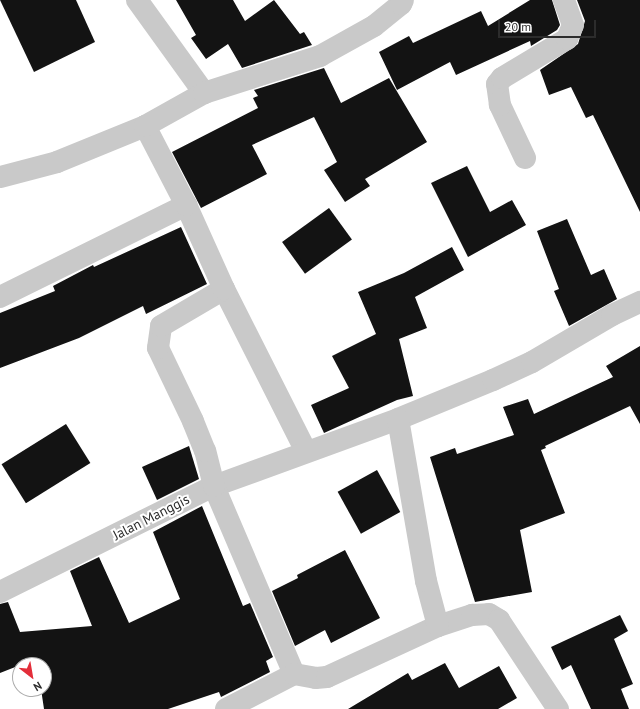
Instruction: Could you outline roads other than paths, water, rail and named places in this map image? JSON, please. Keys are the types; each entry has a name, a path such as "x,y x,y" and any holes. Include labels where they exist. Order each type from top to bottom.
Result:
{"street":[{"path":"138,0 204,93"},
{"path":"0,177 57,162 145,126 204,93 320,56 374,26 402,4 403,0"},
{"path":"525,158 500,105 497,84 502,78 567,39 573,25 564,0"},
{"path":"145,126 186,205 224,289 306,451"},
{"path":"0,298 186,205"},
{"path":"224,289 161,326 158,337 163,362 202,445 214,486 294,674"},
{"name":"Jalan Manggis","path":"0,592 214,486 306,451 398,419 532,362 638,307"},
{"path":"398,419 426,581 438,626"},
{"path":"226,709 294,674 316,678 327,677 438,626 472,615 489,614 500,620 558,709"}]}
